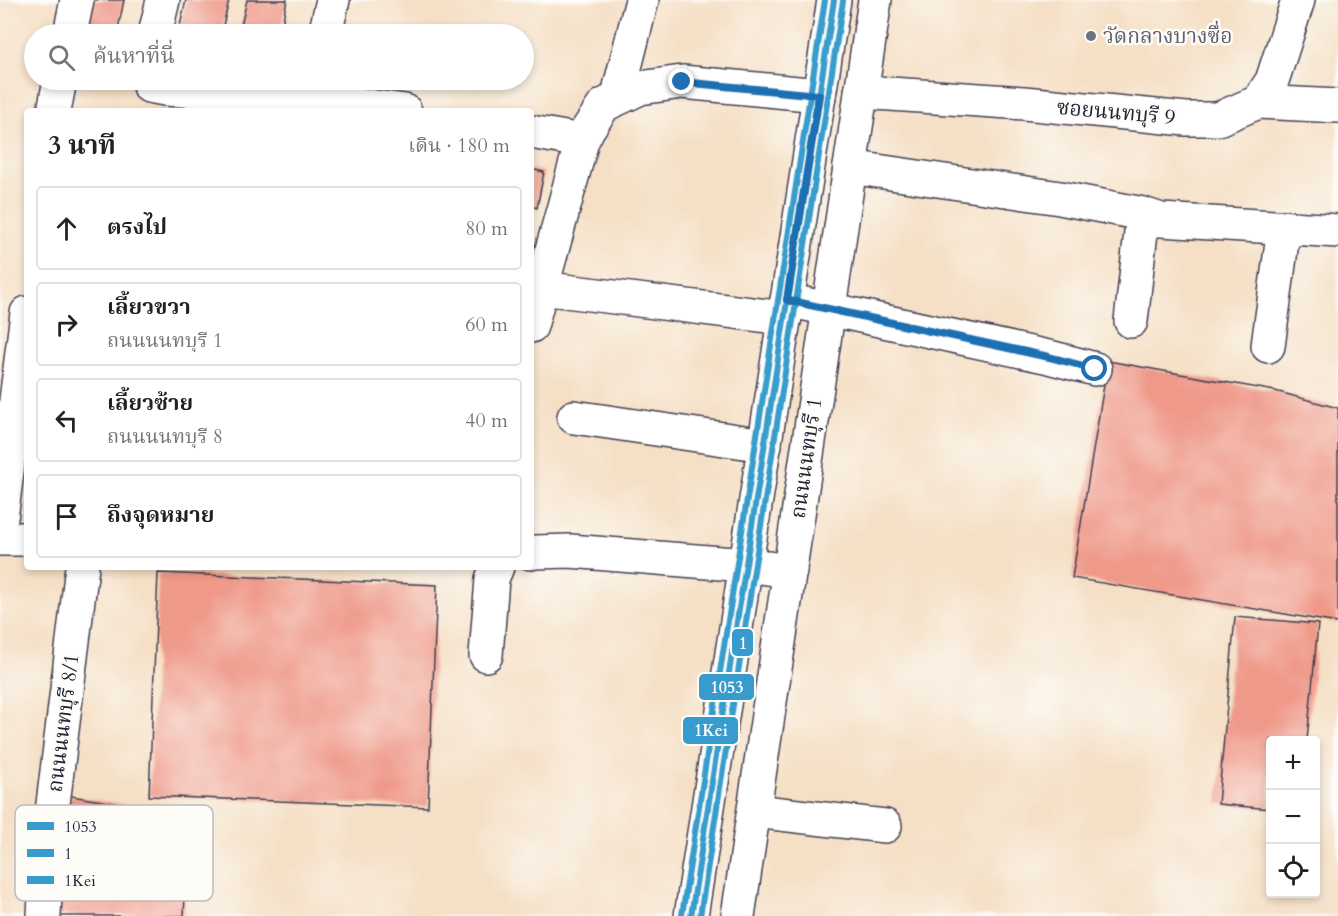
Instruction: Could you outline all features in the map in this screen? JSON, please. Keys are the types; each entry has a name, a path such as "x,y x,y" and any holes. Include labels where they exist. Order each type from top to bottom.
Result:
{"street":[{"path":"71,24 77,0"},
{"path":"157,24 163,0"},
{"path":"327,24 333,0"},
{"path":"617,99 642,0"},
{"name":"ถนนนนทบุรี 1","path":"691,916 834,0"},
{"name":"ถนนนนทบุรี 1","path":"738,916 875,0"},
{"path":"1258,102 1272,81 1298,0"},
{"path":"534,315 582,141 604,105 640,88 682,82 819,95"},
{"path":"55,108 58,90"},
{"path":"318,90 389,108"},
{"name":"ซอยนนทบุรี 9","path":"861,92 1218,119 1258,102"},
{"path":"1258,102 1338,106"},
{"path":"534,133 582,141"},
{"path":"850,167 1060,198 1143,214 1161,220 1338,231"},
{"path":"1131,321 1143,214"},
{"path":"1268,346 1284,227"},
{"path":"541,288 786,309 828,309 1095,369"},
{"path":"0,527 24,337"},
{"path":"574,417 765,445"},
{"path":"0,539 24,538"},
{"path":"534,552 570,551 746,565 790,571"},
{"name":"ถนนนนทบุรี 8/1","path":"53,805 82,570"},
{"path":"486,655 492,579 496,570"},
{"path":"754,811 885,826"},
{"name":"ถนนนนทบุรี 8/1","path":"44,916 45,901"}],"building":[{"path":"82,0 124,0 119,24 76,24"},
{"path":"186,0 229,0 223,24 180,24"},
{"path":"247,0 287,0 282,24 241,24"},
{"path":"534,170 544,172 537,208 534,207"},
{"path":"1108,361 1275,391 1338,408 1338,623 1072,578"},
{"path":"158,573 437,585 428,807 149,796"},
{"path":"1235,617 1318,624 1307,736 1266,736 1266,809 1218,804"},
{"path":"65,795 126,805 64,805"},
{"path":"52,901 185,901 184,916 50,916"}],"transit line":[{"name":"1Kei","path":"682,915 825,0"},
{"name":"1053","path":"691,916 834,0"},
{"name":"1","path":"700,916 843,1"}],"place":[{"name":"วัดกลางบางซื่อ","path":"1091,36"}],"route":[{"path":"682,82 819,95 787,300 1095,369"}]}
